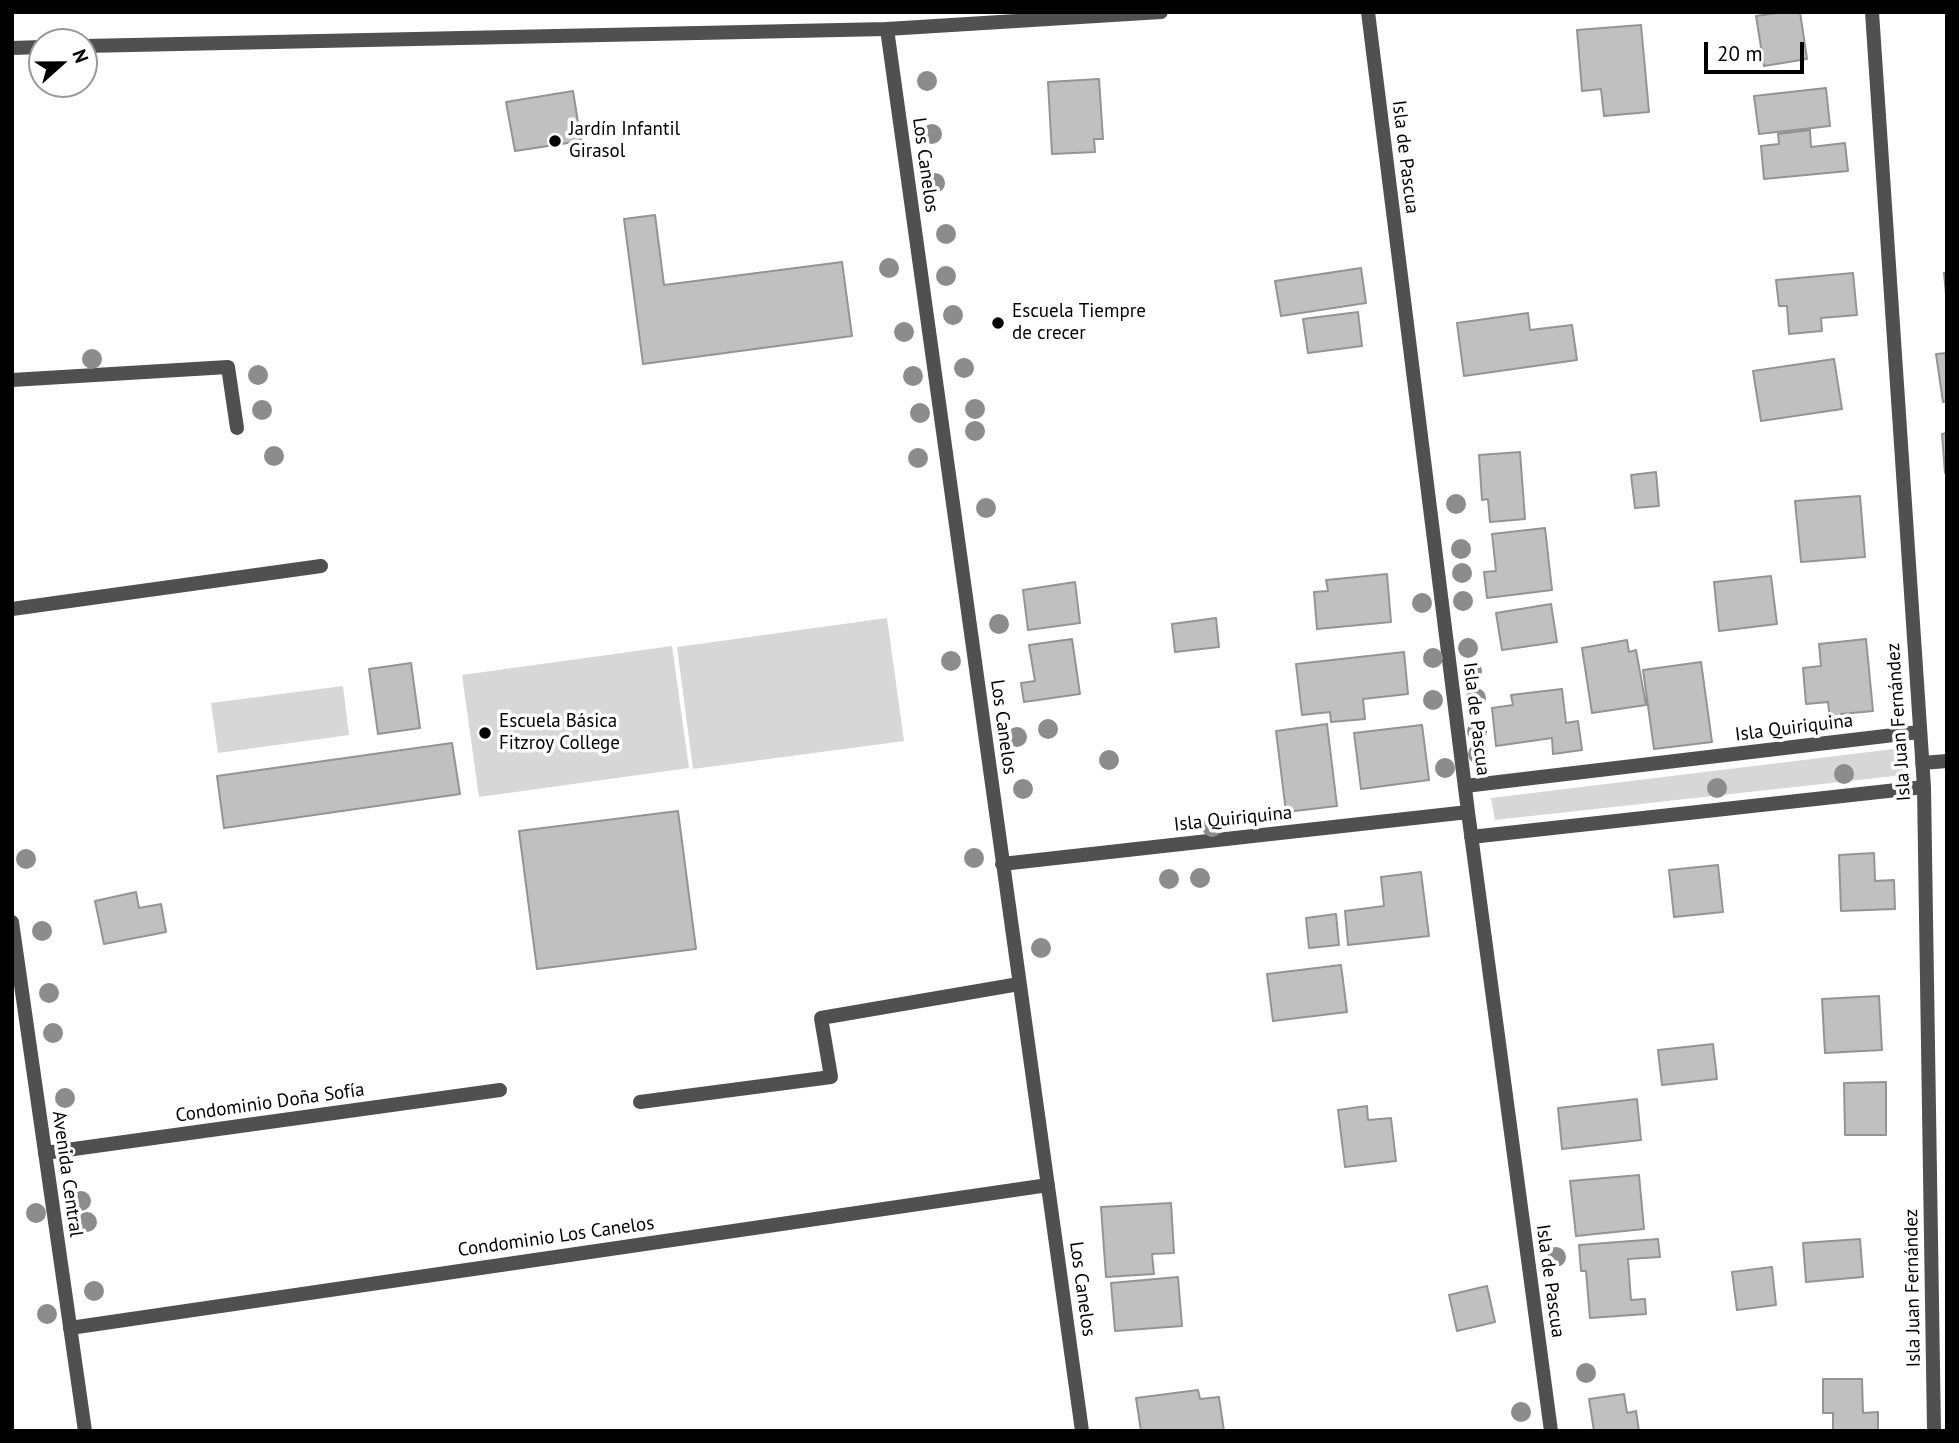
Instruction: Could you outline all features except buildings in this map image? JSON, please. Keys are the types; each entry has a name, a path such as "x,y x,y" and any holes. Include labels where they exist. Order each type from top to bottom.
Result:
{"street":[{"path":"98,46 887,29 1161,12"},
{"name":"Isla de Pascua","path":"1367,12 1471,837 1551,1431"},
{"name":"Isla Juan Fernández","path":"1872,12 1924,787 1934,1431"},
{"name":"Los Canelos","path":"887,29 1082,1431"},
{"path":"12,380 228,366 237,428"},
{"path":"12,609 321,566"},
{"name":"Isla Quiriquina","path":"1465,786 1919,732"},
{"path":"1922,763 1947,761"},
{"path":"1471,837 1924,787"},
{"name":"Isla Quiriquina","path":"1002,864 1468,813"},
{"name":"Avenida Central","path":"12,922 85,1431"},
{"path":"640,1102 831,1077 821,1018 1019,984"},
{"name":"Condominio Doña Sofía","path":"45,1153 500,1090"},
{"name":"Condominio Los Canelos","path":"70,1328 1048,1185"}],"shaded area":[{"path":"887,618 904,741 693,769 677,647"},
{"path":"672,646 689,768 479,797 462,675"},
{"path":"343,686 349,735 218,753 211,703"},
{"path":"1902,748 1904,775 1495,820 1491,798"}],"place":[{"name":"Jardín Infantil Girasol","path":"555,141"},
{"name":"Escuela Tiempre de crecer","path":"998,323"},
{"name":"Escuela Básica Fitzroy College","path":"485,733"}]}
